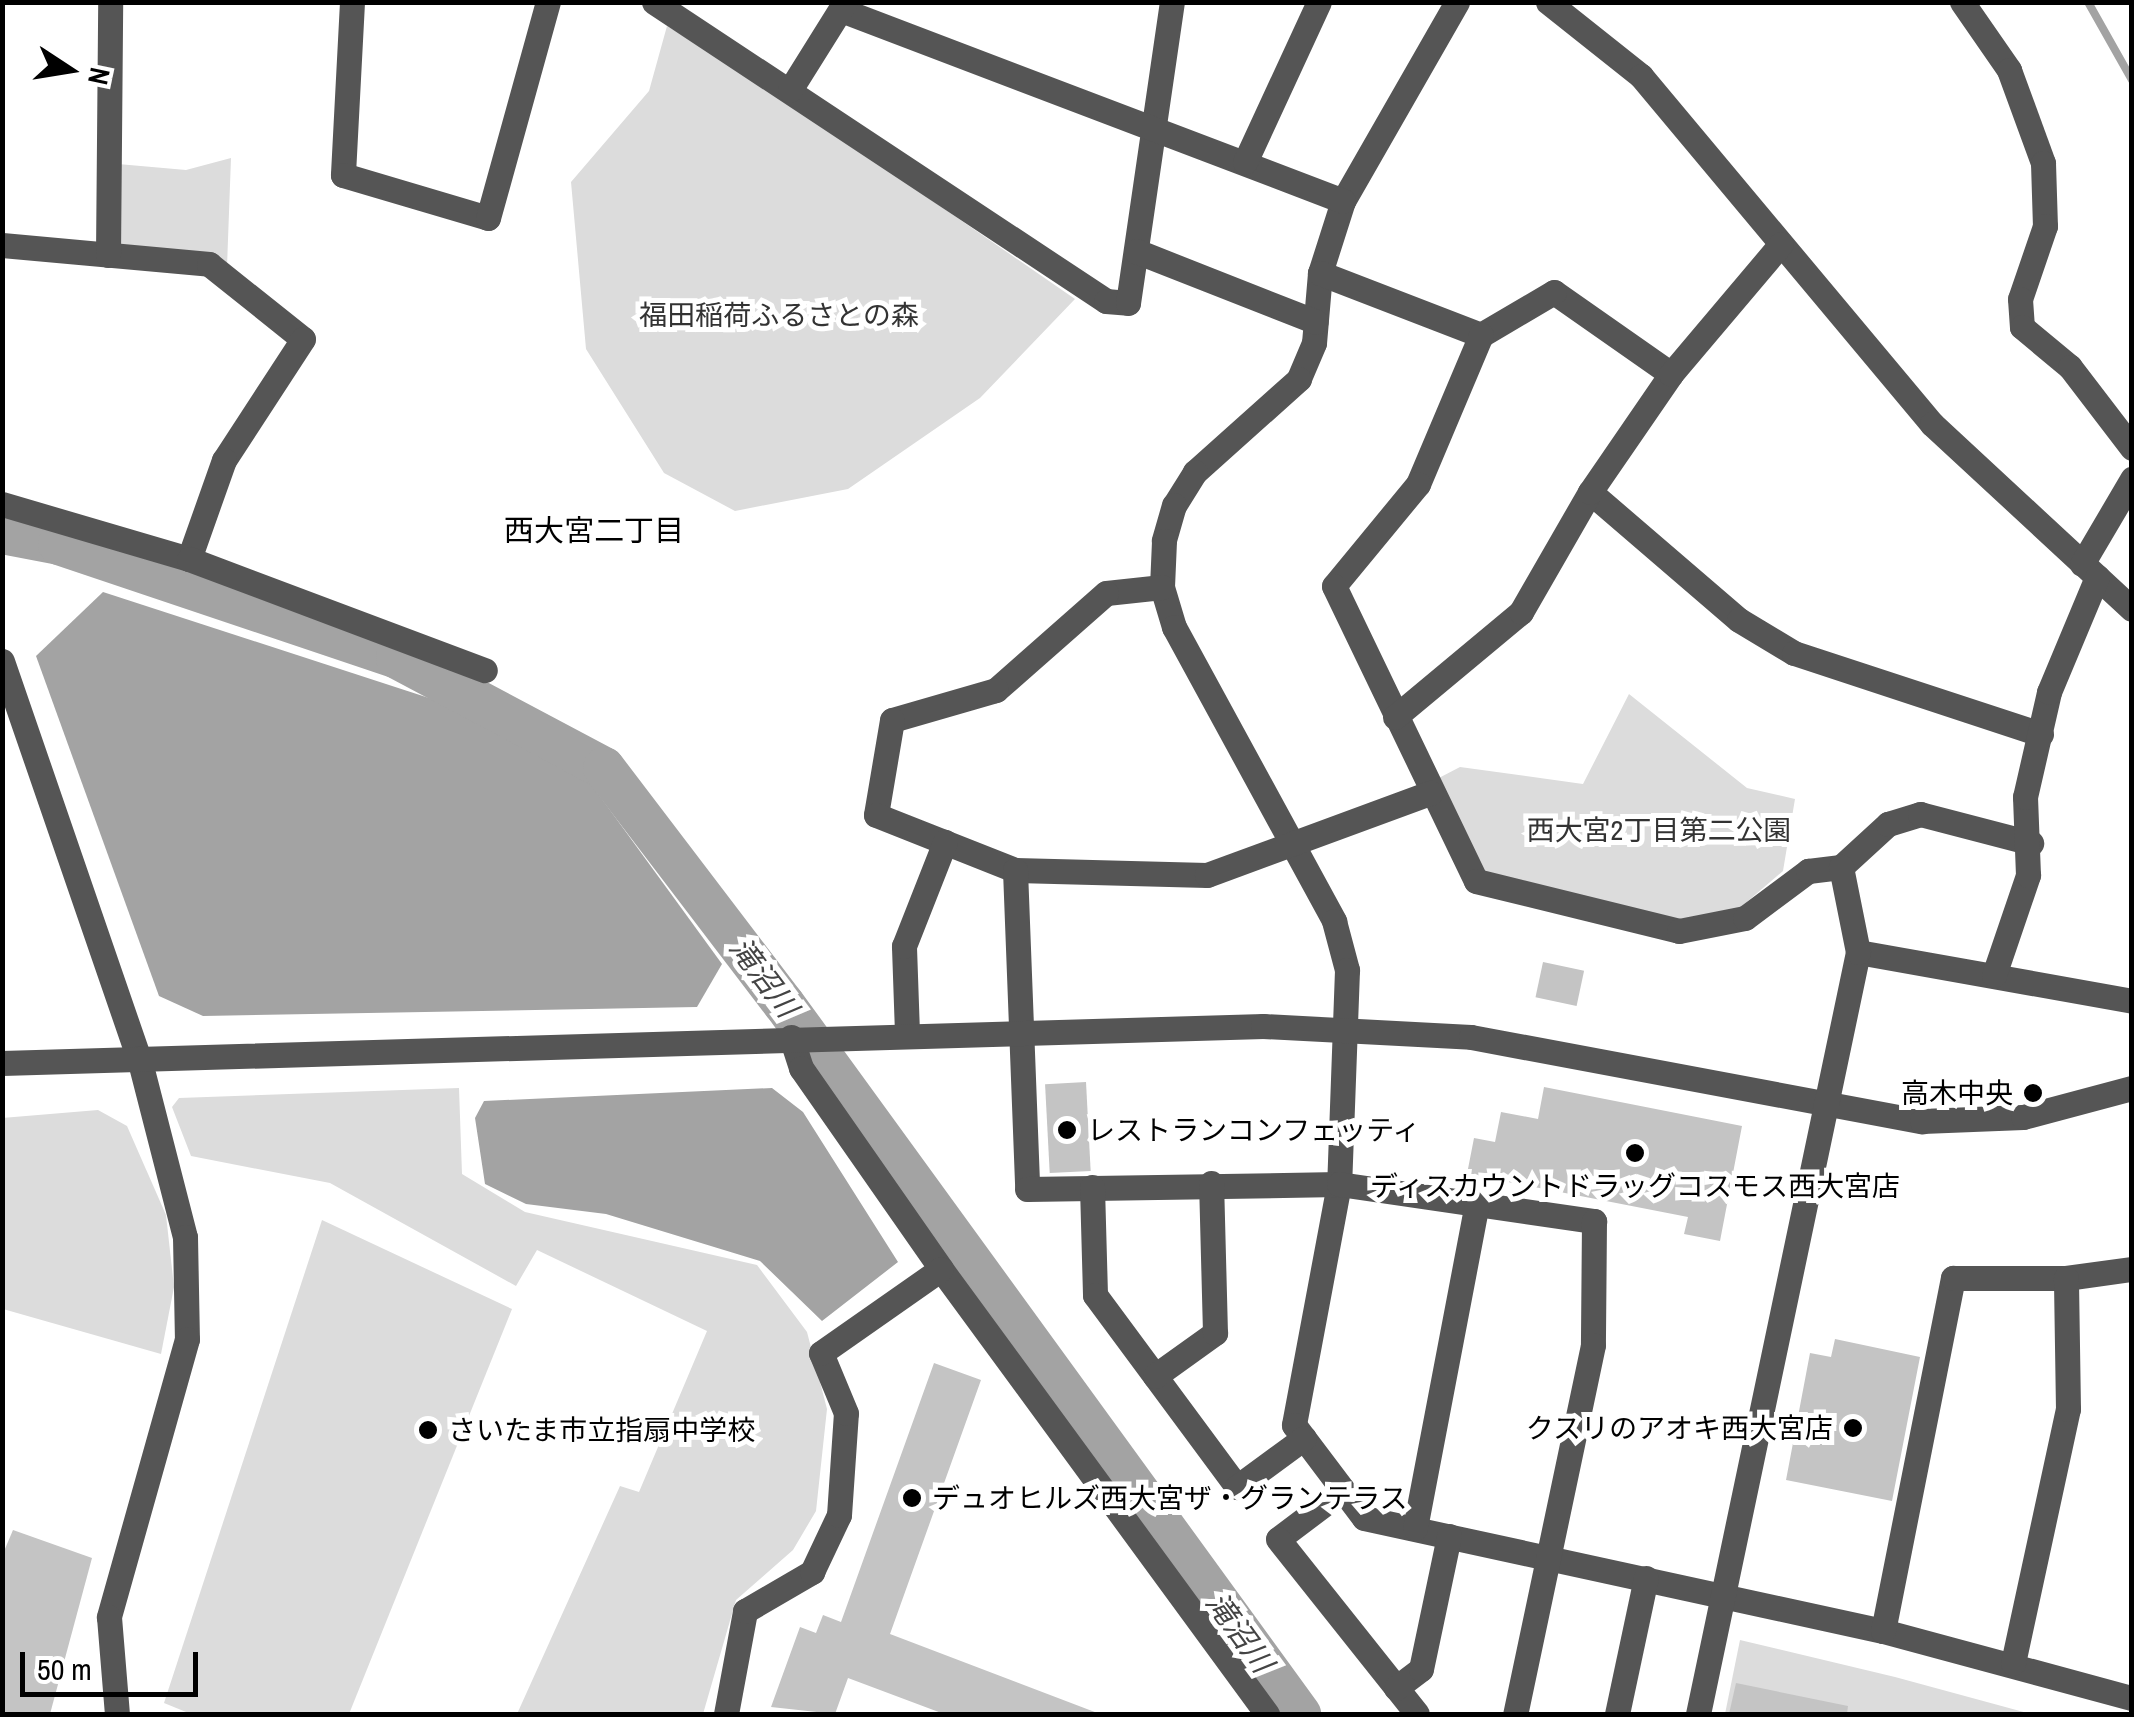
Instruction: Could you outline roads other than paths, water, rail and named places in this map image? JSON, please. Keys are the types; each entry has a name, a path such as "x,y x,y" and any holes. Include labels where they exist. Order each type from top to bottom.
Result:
{"street":[{"path":"108,255 110,2"},
{"path":"352,2 344,175 488,218 548,2"},
{"path":"654,2 1106,302 1128,303 1172,2"},
{"path":"1245,162 1319,2"},
{"path":"1457,2 1343,201 1320,273 1316,322 1299,378 1195,472 1174,505 1162,587 1174,628 1334,922 1347,970 1340,1184 1294,1425 1364,1518 1646,1578 1722,1600 1883,1631 2132,1698"},
{"path":"1548,2 1641,76 1932,424 2132,609"},
{"path":"1962,2 2009,70 2043,162 2046,226 2020,300 2022,327 2070,367 2132,448"},
{"path":"790,90 844,7 1343,201"},
{"path":"1396,717 1522,612 1590,492 1671,374 1781,244"},
{"path":"2,245 209,264 302,339 224,460 188,559"},
{"path":"1136,250 1316,322"},
{"path":"1320,273 1481,335"},
{"path":"1671,374 1554,292 1481,335 1418,484 1334,586 1430,794 1476,881 1679,931 1744,918 1808,871 1841,868 1888,824 1920,814 2031,843"},
{"path":"1994,975 2018,916 2031,843 2026,797 2049,692 2090,570 2132,479"},
{"path":"1590,492 1740,620 1794,654 2041,734"},
{"path":"2,504 188,559 486,670"},
{"path":"1162,587 1106,593 996,690 892,720 876,814 1016,870 1207,876 1293,848 1430,794"},
{"path":"2,662 138,1058 185,1238 191,1293 174,1398 114,1584 109,1661 117,1714"},
{"path":"907,1033 904,946 944,842"},
{"path":"1698,1714 1858,952 1841,868"},
{"path":"1016,870 1026,1189 1211,1183 1340,1184 1478,1200 1594,1221 1592,1344 1515,1714"},
{"path":"1858,952 2132,1000"},
{"path":"2,1063 1023,1029 1348,1027 1510,1044 1828,1108 1969,1121 2023,1117 2132,1088"},
{"path":"803,1036 802,1068 941,1269 1267,1714"},
{"path":"1155,1376 1215,1333 1211,1183"},
{"path":"1092,1187 1095,1296 1237,1487 1304,1438"},
{"path":"1415,1528 1478,1200"},
{"path":"726,1714 745,1610 812,1572 839,1515 846,1413 821,1353 941,1269"},
{"path":"1883,1631 1953,1278 2066,1278 2132,1270"},
{"path":"2013,1663 2068,1409 2066,1278"},
{"path":"1343,1490 1278,1539 1418,1714"},
{"path":"1396,1688 1421,1668 1449,1536"},
{"path":"1617,1714 1646,1578"}],"waterway":[{"path":"2088,2 2132,80"},
{"name":"滝沼川","path":"2,533 59,544 397,658 604,768 784,1004 1300,1714"}],"place":[{"name":"高木中央","path":"2033,1093"},
{"name":"レストランコンフェッティ","path":"1067,1130"},
{"name":"ディスカウントドラッグコスモス西大宮店","path":"1635,1153"},
{"name":"クスリのアオキ西大宮店","path":"1853,1428"},
{"name":"さいたま市立指扇中学校","path":"428,1430"},
{"name":"デュオヒルズ西大宮ザ・グランテラス","path":"912,1498"}],"district":[{"name":"西大宮二丁目","path":"594,530"}],"park label":[{"name":"福田稲荷ふるさとの森","path":"779,315"},
{"name":"西大宮2丁目第二公園","path":"1659,830"}]}
